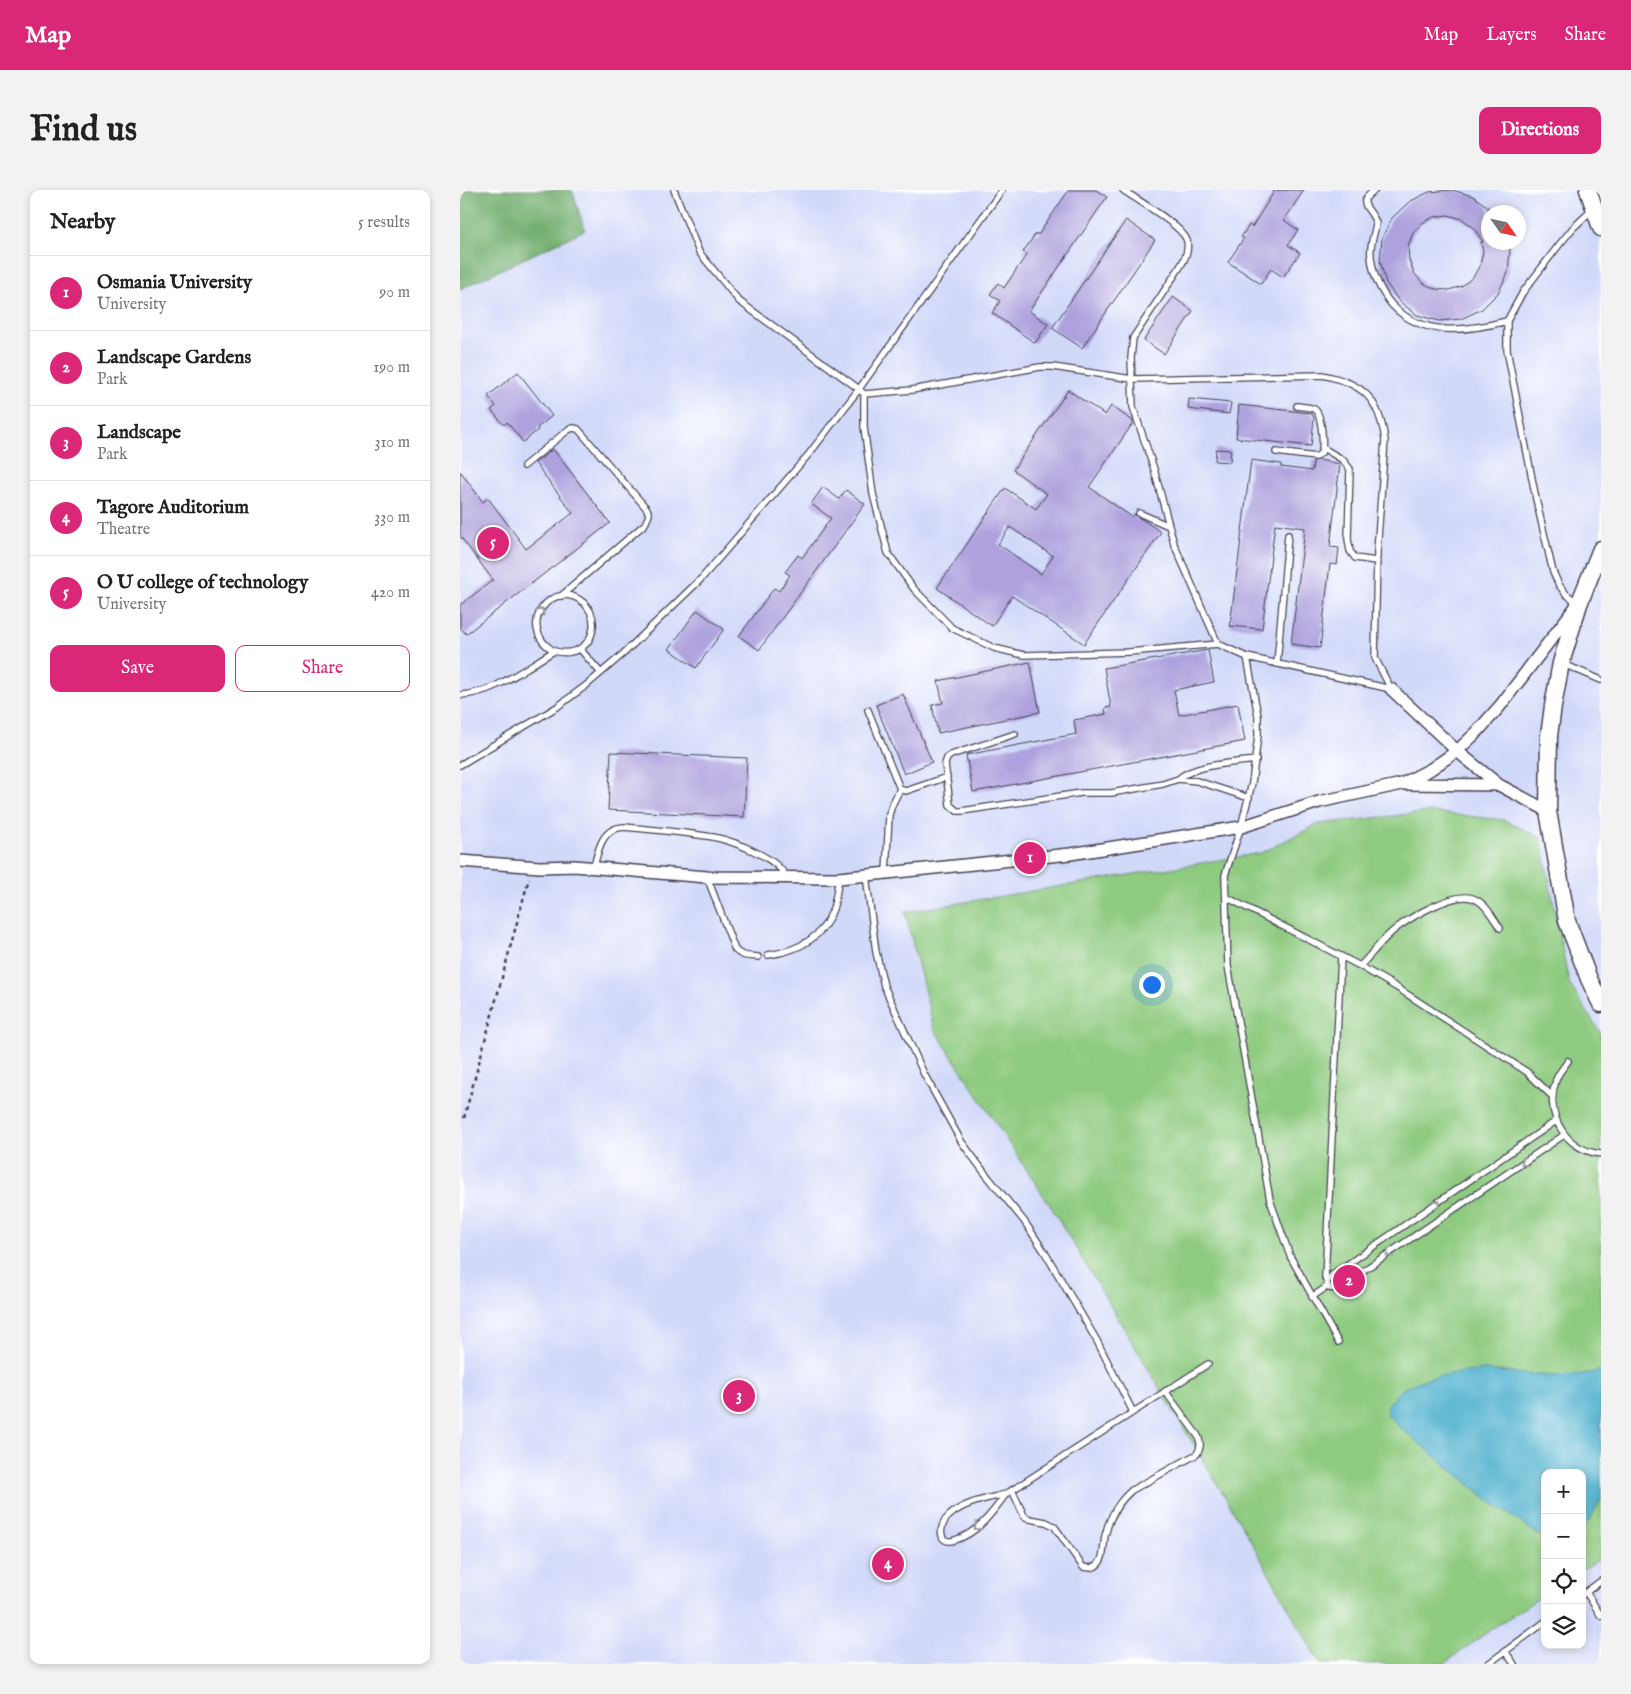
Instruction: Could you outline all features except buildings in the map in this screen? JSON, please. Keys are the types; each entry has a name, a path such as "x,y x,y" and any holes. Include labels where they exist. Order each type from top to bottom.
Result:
{"main road":[{"path":"1588,190 1601,228"},
{"path":"1601,549 1579,604 1561,663 1549,736 1548,811 1567,922 1589,979 1601,1004"}],"street":[{"path":"1402,784 1431,769 1457,750 1500,706 1579,604"},
{"path":"1390,689 1499,785 1548,811"},
{"path":"460,861 532,866 574,866 707,877 839,878 1070,854 1242,827 1319,802 1402,784 1499,785"}],"lane":[{"path":"674,190 699,252 739,301 864,394 864,427 873,494 888,553 914,589 952,628 994,648 1024,655 1129,652 1218,644 1247,657 1390,689"},
{"path":"460,765 557,707 623,654 701,579 809,454 859,389 1002,190"},
{"path":"1123,190 1180,228 1187,241 1186,256 1180,267 1133,338 1131,353 1133,407 1154,469 1174,544 1218,644"},
{"path":"1375,190 1368,194 1364,201 1364,206 1376,223 1370,254 1373,272 1378,286 1400,314 1412,322 1428,328 1450,330 1489,326 1507,321"},
{"path":"1579,604 1558,585 1553,572 1536,498 1507,350 1507,321 1523,292 1573,228 1594,207"},
{"path":"864,394 912,390 1040,367 1053,367 1132,379 1322,375 1350,382 1372,400 1378,411 1384,440 1376,561 1375,658 1390,689"},
{"path":"1276,452 1316,457 1319,456 1323,448 1323,438 1316,410 1297,406"},
{"path":"524,466 568,430 578,428 647,509 649,515 645,524 561,596"},
{"path":"1323,448 1343,460 1350,469 1348,539 1350,551 1355,558 1376,561"},
{"path":"1139,513 1170,526"},
{"path":"1277,664 1288,535"},
{"path":"561,596 571,596 588,606 594,625 592,635 587,643 572,653 554,652 546,647 536,631 538,613 543,605 551,599 561,596"},
{"path":"580,649 601,672"},
{"path":"460,695 471,695 489,689 554,652"},
{"path":"1247,657 1258,716 1256,760 1242,827 1226,875 1228,966 1270,1200 1290,1256 1338,1342"},
{"path":"1561,663 1601,680"},
{"path":"868,710 900,789 892,805 890,815 886,873"},
{"path":"1016,734 951,755 945,761 950,805 957,811 1081,793 1111,794 1163,784 1178,779 1184,774 1213,766 1256,760"},
{"path":"900,789 906,791 947,777"},
{"path":"1178,779 1197,781 1249,798"},
{"path":"594,868 602,840 611,830 625,827 714,837 734,843 770,860 779,867 786,878"},
{"path":"866,875 876,952 884,986 924,1074 961,1141 1024,1221 1044,1251 1097,1341 1133,1412"},
{"path":"707,877 735,950 739,954 758,957"},
{"path":"768,955 801,947 816,935 832,910 839,878"},
{"path":"1226,897 1360,966 1396,987 1527,1072 1552,1096"},
{"path":"1360,966 1396,928 1444,900 1462,897 1473,898 1482,904 1500,928"},
{"path":"1341,956 1325,1278 1332,1290 1336,1290 1564,1136"},
{"path":"1568,1060 1556,1079 1552,1096 1556,1121 1564,1136 1580,1148 1601,1154"},
{"path":"1312,1297 1327,1284 1332,1275 1556,1121"},
{"path":"1006,1494 988,1518 955,1541 948,1541 941,1534 941,1528 948,1516 970,1504 1006,1494 1208,1364"},
{"path":"1012,1490 1024,1516 1054,1526 1083,1567 1091,1569 1096,1567 1101,1561 1108,1525 1117,1506 1125,1496 1132,1490 1197,1454 1200,1449 1198,1436 1166,1390"},
{"path":"1586,1592 1601,1581"},
{"path":"1586,1596 1601,1616"},
{"path":"1488,1664 1541,1625"},
{"path":"1505,1651 1514,1664"}],"path":[{"path":"464,1118 532,866"}],"shaded area":[{"path":"460,190 1601,190 1601,1664 460,1664"}],"green space":[{"path":"460,190 572,190 585,230 460,289"},
{"path":"1430,812 1504,820 1541,838 1569,983 1601,1034 1601,1558 1586,1567 1586,1469 1541,1469 1541,1597 1493,1628 1444,1664 1320,1664 1243,1527 1053,1210 934,1029 905,912 1261,853 1318,824"}],"water":[{"path":"1485,1370 1558,1376 1601,1370 1601,1499 1586,1524 1586,1469 1541,1469 1541,1536 1491,1502 1396,1424 1386,1412 1392,1400 1401,1390 1413,1384 1442,1375"}],"place":[{"name":"O U college of technology","path":"493,543"},
{"name":"Osmania University","path":"1030,858"},
{"name":"Landscape Gardens","path":"1349,1281"},
{"name":"Landscape","path":"739,1396"},
{"name":"Tagore Auditorium","path":"888,1564"}]}
